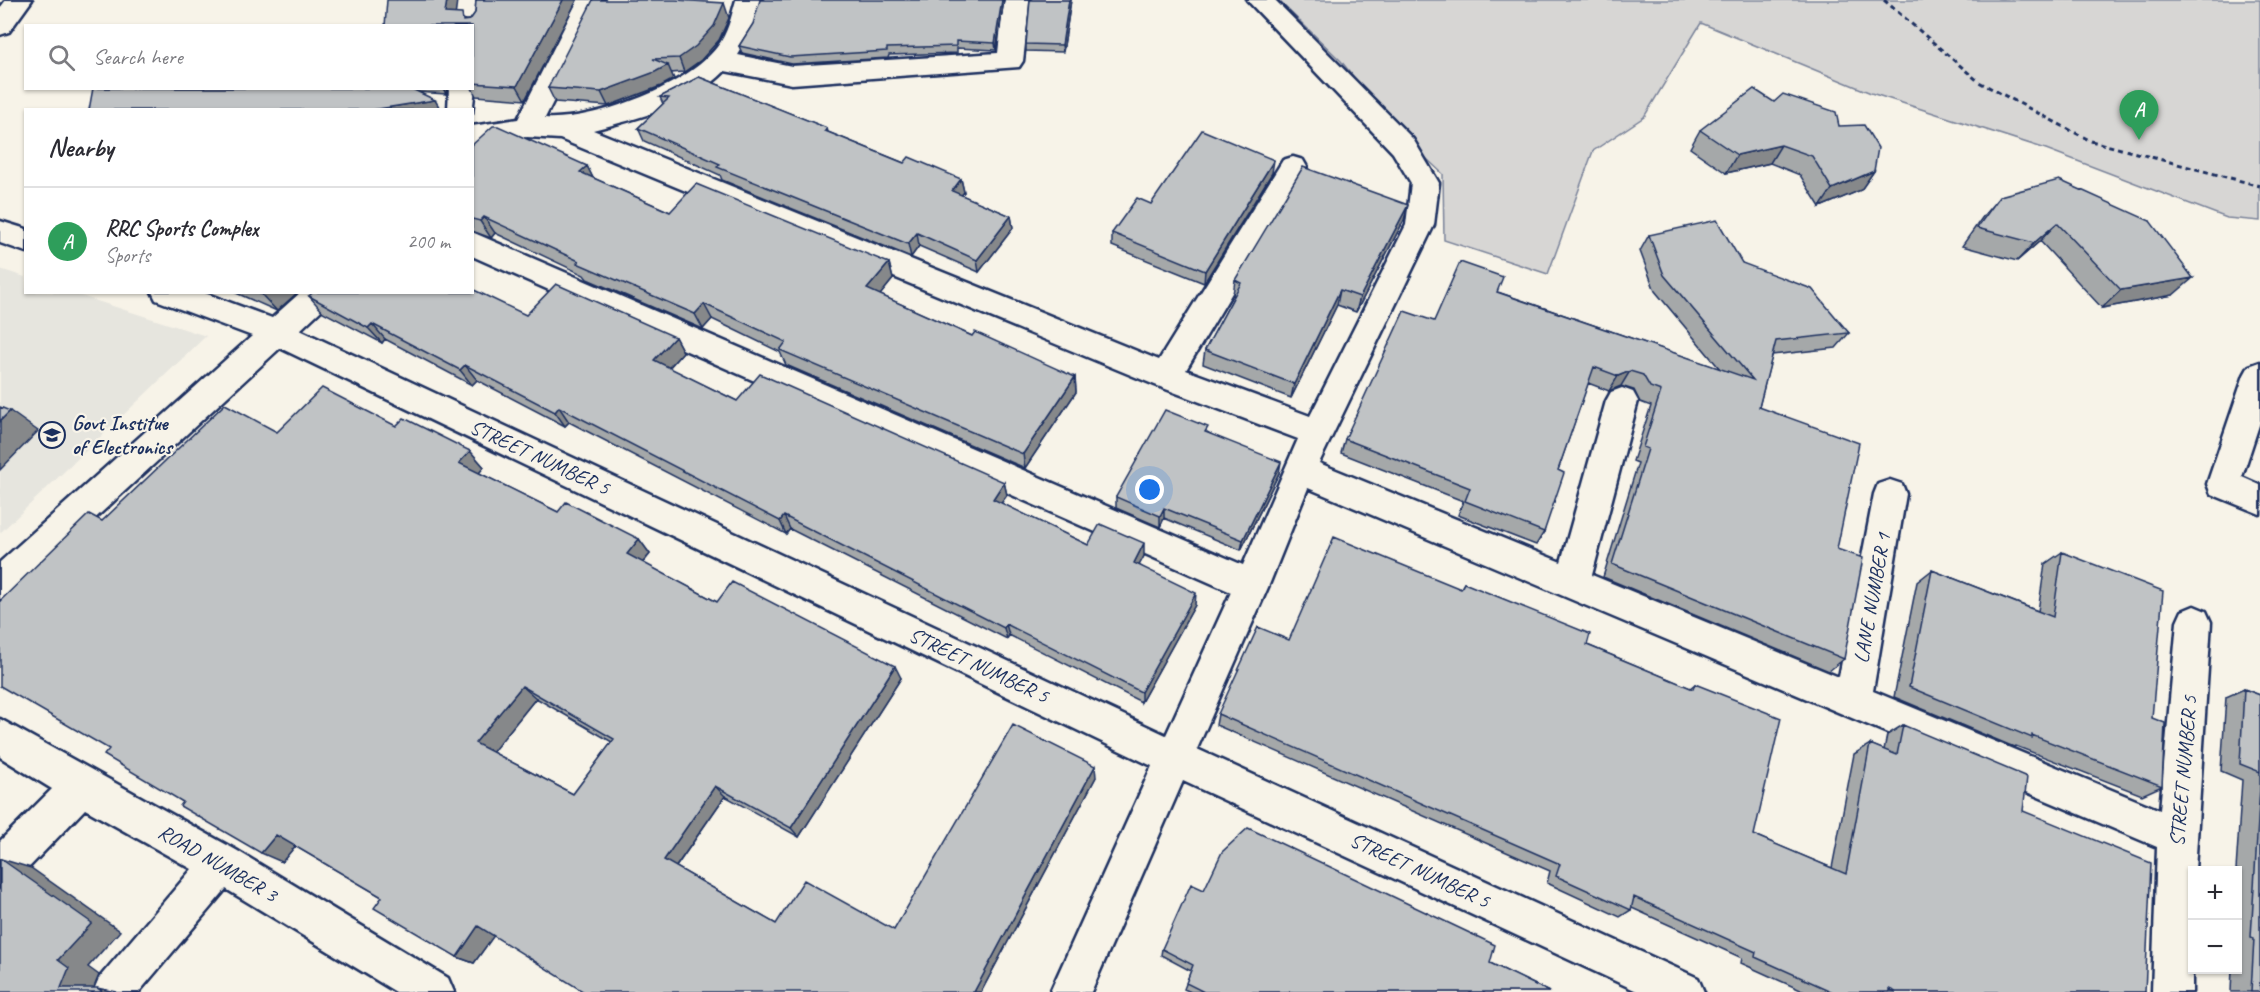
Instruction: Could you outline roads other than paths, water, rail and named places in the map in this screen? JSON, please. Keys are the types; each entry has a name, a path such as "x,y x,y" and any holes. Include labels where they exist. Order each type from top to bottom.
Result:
{"street":[{"path":"468,24 470,0"},
{"path":"527,127 591,0"},
{"path":"562,129 676,95 720,61 740,31 749,0"},
{"path":"720,61 792,75 1010,61 1017,0"},
{"path":"1070,992 1173,757 1252,585 1299,470 1420,225 1425,183 1403,146 1260,0"},
{"path":"461,108 462,90"},
{"path":"474,136 527,127 562,129 1166,376 1318,433"},
{"path":"1166,376 1293,167"},
{"path":"0,224 24,219"},
{"path":"0,232 24,240"},
{"path":"474,244 1252,585"},
{"name":"STREET NUMBER 5","path":"172,294 276,332 1173,757 1684,992"},
{"path":"0,584 319,294"},
{"path":"2260,375 2223,484 2260,500"},
{"path":"1573,581 1622,401"},
{"path":"1299,470 1573,581 1853,702 2176,836"},
{"name":"LANE NUMBER 1","path":"1853,702 1890,494"},
{"name":"STREET NUMBER 5","path":"2172,992 2176,836 2194,622"},
{"name":"ROAD NUMBER 3","path":"0,737 81,786 222,864 434,992"},
{"path":"0,869 81,786"},
{"path":"113,992 222,864"}],"place":[{"name":"RRC Sports Complex","path":"2139,140"},
{"name":"Govt Institue of Electronics","path":"52,435"}]}
